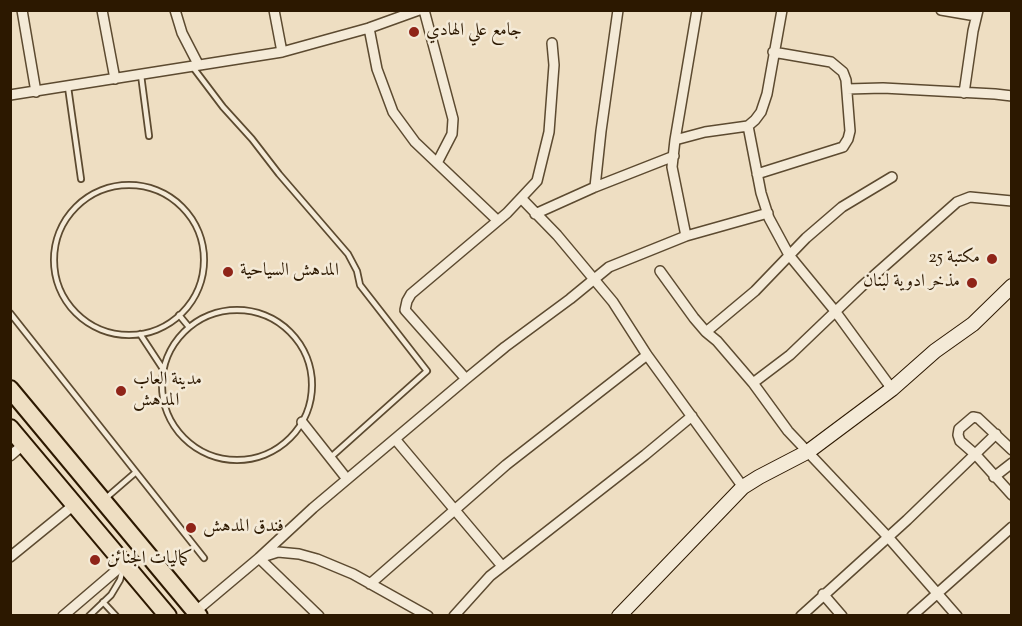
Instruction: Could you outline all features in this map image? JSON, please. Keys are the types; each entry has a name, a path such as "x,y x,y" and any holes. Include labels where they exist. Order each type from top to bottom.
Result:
{"highway":[{"path":"10,388 197,613"},
{"path":"10,428 168,615"}],"street":[{"path":"22,10 36,92"},
{"path":"102,10 115,79"},
{"path":"175,10 195,65"},
{"path":"274,10 282,52"},
{"path":"10,95 282,52 369,28 419,10"},
{"path":"424,10 453,119 452,134 437,163"},
{"path":"595,187 618,10"},
{"path":"686,236 672,167 697,10"},
{"path":"675,140 705,132 748,126 761,112 767,94 782,10"},
{"path":"941,10 977,13 964,93"},
{"path":"369,28 377,69 393,112 415,142 497,220"},
{"path":"466,379 405,310 407,301 411,294 522,199 537,181 549,132 554,65 552,44"},
{"path":"757,174 843,147 850,131 846,80 843,72 831,62 773,52"},
{"path":"847,89 883,88 1011,96"},
{"path":"748,126 757,174 768,213 789,255 835,311 892,389"},
{"path":"535,214 595,187 674,156"},
{"path":"706,332 755,291 789,255 842,207 892,177"},
{"path":"753,383 790,355 835,311 957,201 970,197 1011,201"},
{"path":"522,199 557,235 594,279 743,488"},
{"path":"197,613 347,479 466,379 609,267 686,236 768,213"},
{"path":"660,271 694,318 753,383 788,431 888,537 957,615"},
{"path":"619,615 743,488 809,451 892,389 934,351 972,324 1007,291 1011,307"},
{"path":"370,584 539,439 647,355"},
{"path":"454,615 490,576 692,416"},
{"path":"1011,450 978,418 973,417 959,429 957,435 960,441 976,455 1011,495"},
{"path":"302,422 347,479"},
{"path":"801,615 888,537 996,434"},
{"path":"395,439 502,566"},
{"path":"10,456 24,444"},
{"path":"994,477 1011,463"},
{"path":"10,557 75,504"},
{"path":"912,615 1011,527"},
{"path":"259,558 278,552 299,554 333,565 428,615"},
{"path":"259,558 319,615"},
{"path":"63,615 124,564"},
{"path":"823,594 842,615"}],"lane":[{"path":"195,65 223,107 348,254 357,270 360,285 427,371 331,457"},
{"path":"141,75 149,136"},
{"path":"68,87 81,179"},
{"path":"123,185 156,190 175,201 190,217 203,248 203,271 196,292 191,302 179,315 157,330 140,334 113,334 82,320 67,303 57,283 54,261 61,228 74,209 101,190 123,185"},
{"path":"230,310 253,312 264,315 283,326 298,342 311,373 311,396 302,422 284,444 264,455 231,460 210,456 190,444 175,428 162,397 164,370 174,343 189,327 209,315 230,310"},
{"path":"10,313 204,558"},
{"path":"179,315 189,327"},
{"path":"140,334 164,370"},
{"path":"104,500 136,472"},
{"path":"89,615 116,588 124,564"},
{"path":"103,602 116,615"}],"place":[{"name":"جامع علي الهادي","path":"414,32"},
{"name":"مكتبة 25","path":"992,259"},
{"name":"المدهش السياحية","path":"228,272"},
{"name":"مذخر ادوية لبنان","path":"972,283"},
{"name":"مدينة العاب المدهش","path":"121,391"},
{"name":"فندق المدهش","path":"191,528"},
{"name":"كماليات الجنائن","path":"95,560"}]}
